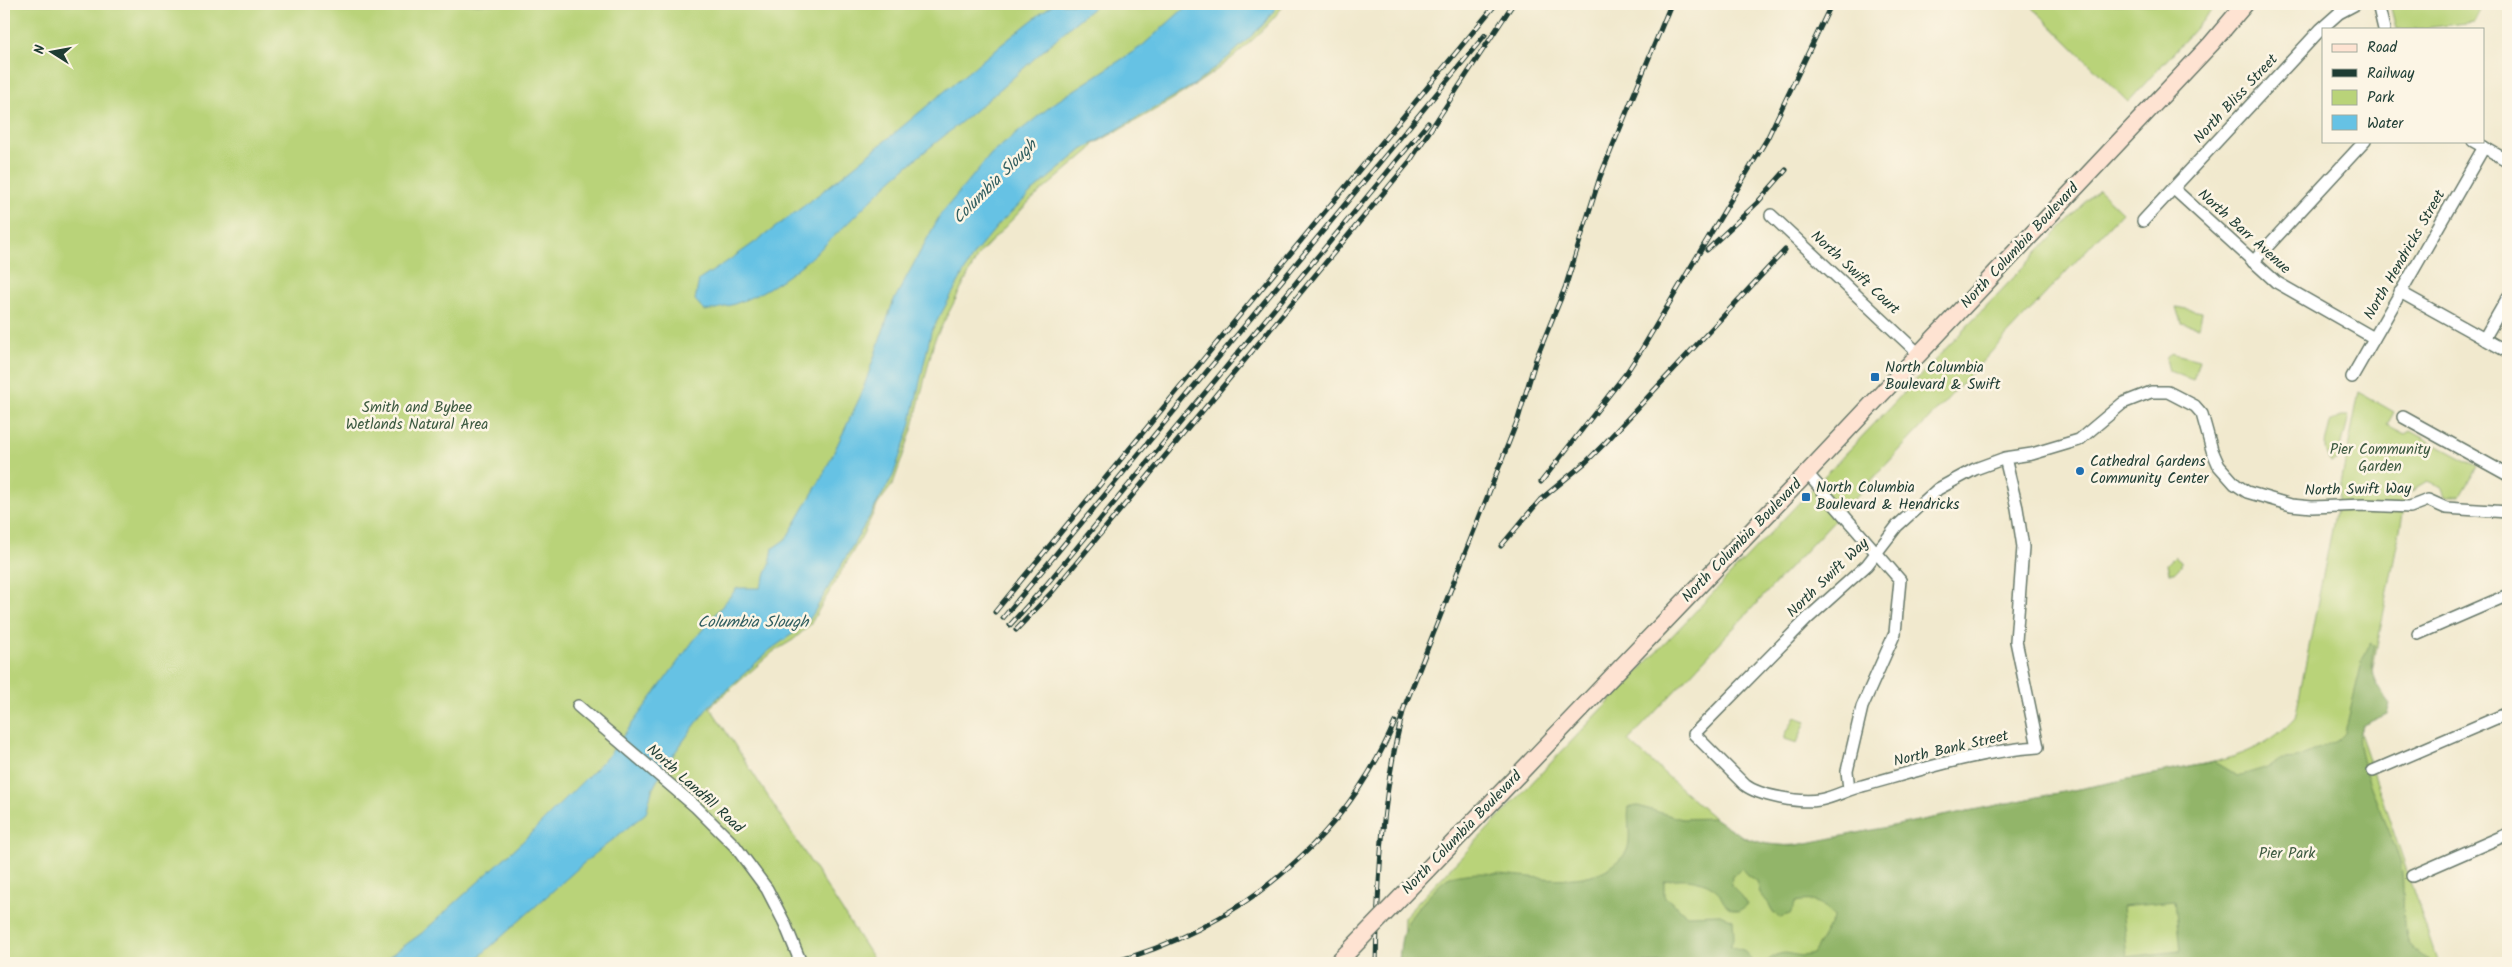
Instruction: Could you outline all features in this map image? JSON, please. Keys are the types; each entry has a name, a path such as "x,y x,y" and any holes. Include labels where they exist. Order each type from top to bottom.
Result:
{"main road":[{"name":"North Columbia Boulevard","path":"1342,958 1807,474 2218,36 2245,4"}],"street":[{"name":"North Bliss Street","path":"2322,28 2339,13 2356,4"},
{"path":"2378,4 2384,28"},
{"name":"North Bliss Street","path":"2142,221 2174,189 2322,28"},
{"path":"2253,262 2364,142"},
{"path":"2475,142 2508,161"},
{"name":"North Hendricks Street","path":"2352,377 2484,147"},
{"name":"North Barr Avenue","path":"2174,189 2253,262 2282,286 2374,338"},
{"name":"North Swift Court","path":"1771,215 1919,354"},
{"path":"2400,292 2508,352"},
{"path":"2484,339 2508,297"},
{"name":"North Swift Way","path":"1694,734 1808,618 1867,565 1897,526 1938,489 1976,469 2005,458 2032,454 2079,440 2123,403 2159,391 2180,398 2195,406 2202,414 2218,466 2235,484 2248,492 2291,505 2312,507 2364,505 2410,507 2428,500 2446,508 2508,512"},
{"path":"2403,417 2508,475"},
{"name":"North Bank Street","path":"1694,734 1745,785 1753,790 1787,798 1817,800 1848,789 1978,755 2038,747 2016,641 2023,547 2018,508 2005,458"},
{"path":"1807,474 1897,574 1901,588 1893,640 1862,707 1847,771 1848,789"},
{"path":"2418,634 2508,595"},
{"name":"North Landfill Road","path":"578,706 696,807 735,846 766,889 785,924 801,963"},
{"path":"2373,771 2508,713"},
{"path":"2412,876 2508,834"}],"green space":[{"name":"Smith and Bybee Wetlands Natural Area","path":"4,4 1285,4 1244,48 1221,67 1172,100 1094,144 1090,150 1030,201 979,254 934,341 913,427 893,484 878,504 862,536 810,625 793,640 773,652 710,707 876,963 4,963"},
{"path":"2029,4 2218,4 2128,102"},
{"path":"2390,4 2469,4 2480,10 2474,22 2425,28 2396,28"},
{"name":"Pier Park","path":"2098,189 2122,212 1628,741 1725,826 1753,840 1785,846 1804,844 2214,762 2248,751 2278,734 2295,718 2359,392 2394,412 2387,425 2405,434 2410,431 2477,467 2460,496 2445,496 2442,488 2427,482 2407,494 2360,733 2438,963 1403,963 1404,917"},
{"path":"2176,307 2202,312 2199,327 2181,323"},
{"path":"2171,353 2199,360 2193,380 2169,371 2166,359"},
{"path":"2341,416 2349,416 2338,459 2331,462 2325,447 2326,439 2330,423"},
{"path":"2175,556 2181,561 2181,566 2174,573 2169,573 2167,564"},
{"name":"Pier Park","path":"2370,643 2375,646 2372,671 2379,689 2390,704 2387,714 2363,725 2359,733 2362,760 2399,858 2403,878 2406,937 2411,947 2432,963 1765,963 1773,957 1784,953 1799,956 1813,954 1834,917 1822,905 1813,901 1802,901 1796,902 1790,914 1780,917 1773,913 1769,904 1760,893 1757,881 1748,876 1741,868 1732,876 1731,885 1742,896 1747,905 1739,911 1728,907 1714,888 1696,880 1677,879 1664,881 1664,896 1687,915 1720,914 1733,920 1734,938 1730,946 1743,950 1751,959 1750,963 1399,963 1401,943 1408,921 1439,885 1448,878 1466,874 1485,873 1571,878 1591,875 1609,868 1624,855 1629,845 1629,807 1638,806 1682,819 1714,818 1745,838 1767,844 1792,846 2214,762 2238,776 2265,768 2283,759 2297,758 2337,740 2345,732 2363,658","holes":["2175,901 2180,951 2127,957 2122,906"]},
{"path":"1795,717 1806,721 1797,743 1785,739 1785,735"}],"water":[{"path":"1053,4 1098,4 896,176 832,238 786,277 761,292 734,304 705,311 695,300 699,280 746,249 835,182"},
{"name":"Columbia Slough","path":"1189,4 1279,4 1263,25 1231,55 1195,84 1082,150 1035,189 1000,223 974,254 931,332 910,427 893,476 805,625 770,650 709,706 665,766 652,790 646,813 585,862 479,957 470,963 380,963 422,933 522,842 609,755 694,640 737,588 760,588 770,564 773,548 786,539 822,477 861,395 893,302 940,215 991,154 1056,102 1142,46"}],"railway":[{"path":"995,612 1496,4"},
{"path":"1016,630 1053,591 1410,161 1513,4"},
{"path":"1376,963 1382,834 1391,771 1404,708 1518,419 1536,359 1565,288 1600,177 1671,4"},
{"path":"1541,482 1627,372 1642,349 1767,139 1831,5"},
{"path":"1003,618 1485,35"},
{"path":"1010,625 1046,585 1428,123"},
{"path":"1707,250 1757,203 1786,170"},
{"path":"1501,546 1540,500 1586,462 1605,443 1785,250"},
{"path":"1110,963 1156,948 1200,928 1242,904 1280,875 1315,842 1346,806 1373,766 1395,722"}],"place":[{"name":"North Columbia Boulevard & Swift","path":"1875,377"},
{"name":"Cathedral Gardens Community Center","path":"2080,471"},
{"name":"North Columbia Boulevard & Hendricks","path":"1806,497"}],"park label":[{"name":"Pier Community Garden","path":"2380,458"}]}
